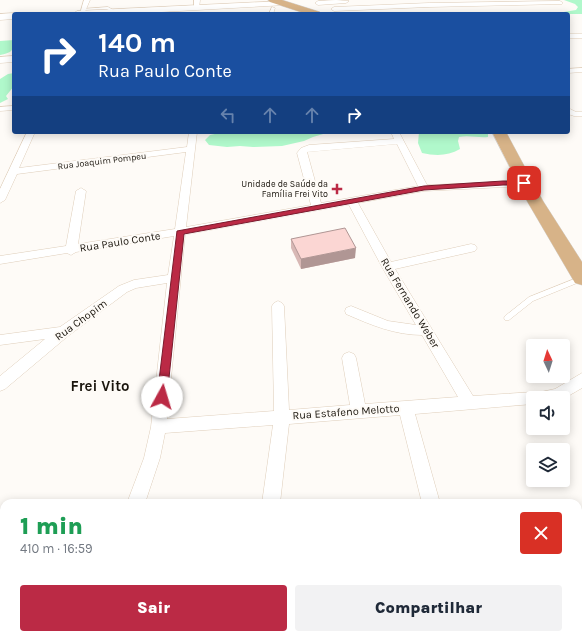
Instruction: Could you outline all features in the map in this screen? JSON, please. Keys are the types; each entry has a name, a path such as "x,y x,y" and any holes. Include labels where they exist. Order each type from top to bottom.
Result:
{"main road":[{"path":"276,5 299,12"},
{"path":"130,12 276,5 308,12"},
{"path":"0,18 12,17"},
{"path":"0,60 12,59"},
{"path":"500,134 524,183 582,278"},
{"path":"564,248 582,265"}],"street":[{"path":"82,12 87,0"},
{"path":"318,3 350,0"},
{"path":"350,0 332,10 415,3 469,5 524,2 560,3"},
{"path":"570,36 582,36"},
{"path":"570,71 582,70"},
{"path":"0,109 12,108"},
{"path":"1,195 30,134"},
{"path":"137,499 152,458 159,427 174,278 193,134"},
{"path":"396,134 424,188"},
{"path":"317,208 302,153 304,150 309,148 399,141"},
{"name":"Rua Joaquim Pompeu","path":"12,172 191,149"},
{"name":"Rua Paulo Conte","path":"0,260 180,232 424,188 524,183"},
{"path":"71,250 82,191"},
{"name":"Rua Fernando Weber","path":"352,202 388,267 469,402"},
{"path":"388,267 471,248"},
{"name":"Rua Chopim","path":"0,385 63,332 123,289 134,284 174,278"},
{"path":"272,499 282,417 278,306"},
{"path":"351,311 391,328 410,331 425,330"},
{"path":"0,340 63,332"},
{"path":"349,358 359,411"},
{"path":"564,391 575,386 582,379"},
{"name":"Rua Estafeno Melotto","path":"159,427 526,398"},
{"path":"406,407 430,499"}],"lane":[{"path":"507,318 531,299 582,278"}],"green space":[{"path":"564,0 582,0 582,14 570,14 570,12 564,12 576,10 578,7 575,4"},
{"path":"12,40 11,51 0,55 0,41"},
{"path":"12,73 12,88 6,96 8,99 0,103 0,79"},
{"path":"323,134 304,141 282,146 253,147 209,145 205,140 210,135"},
{"path":"419,134 488,134 488,137 459,137 458,141 460,149 442,155 422,153 418,143"}],"building":[{"path":"345,228 356,248 301,259 291,239"}],"place":[{"name":"Unidade de Saúde da Família Frei Vito","path":"337,189"}],"district":[{"name":"Frei Vito","path":"100,386"}],"route":[{"path":"162,397 180,232 424,188 524,183"}]}
